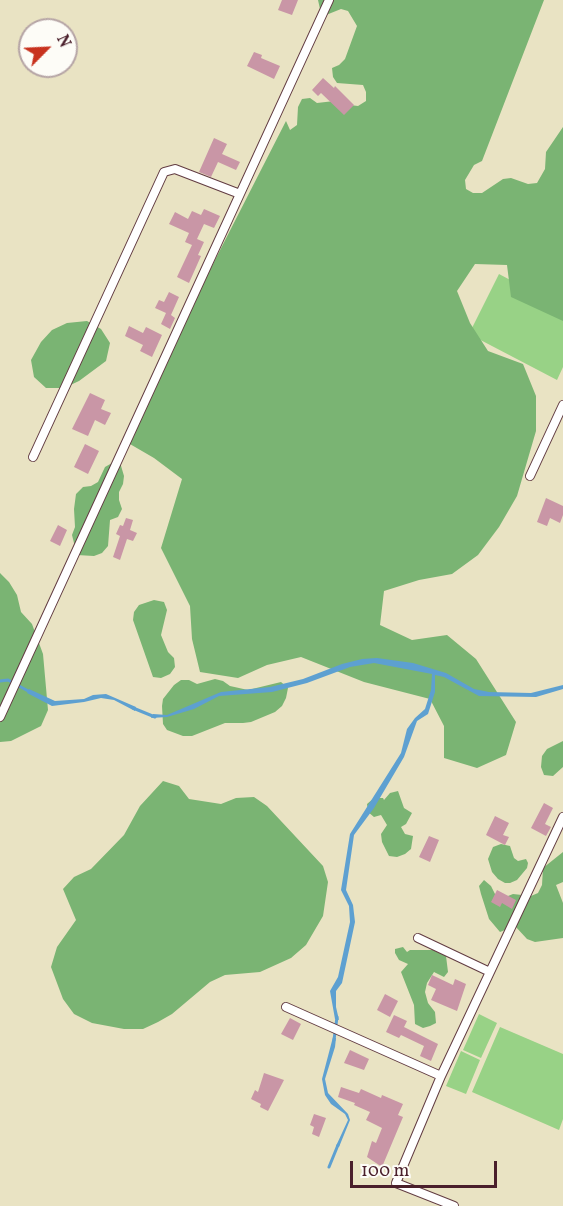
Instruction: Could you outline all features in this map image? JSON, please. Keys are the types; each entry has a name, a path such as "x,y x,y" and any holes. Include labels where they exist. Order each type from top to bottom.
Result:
{"street":[{"path":"0,717 329,0"},
{"path":"33,457 164,172 175,169 240,194"},
{"path":"530,476 563,405"},
{"path":"454,1206 396,1183 441,1076 563,817"},
{"path":"418,938 490,972"},
{"path":"286,1007 441,1076"}],"green space":[{"path":"318,0 544,0 482,161 474,165 465,180 466,189 473,193 482,193 503,179 511,178 528,184 537,183 545,169 546,152 563,127 563,321 511,297 507,265 475,264 457,291 470,323 488,351 523,364 536,396 536,431 517,496 499,527 478,555 452,574 419,580 384,591 380,625 412,640 447,635 476,659 516,722 506,755 477,768 444,758 444,726 430,699 364,682 301,657 267,665 238,678 200,672 192,639 190,606 161,548 182,479 154,458 123,440 286,121 290,130 297,125 298,107 302,99 310,98 317,103 343,100 350,105 358,106 366,101 363,85 337,83 333,77 332,68 345,59 357,26 348,11 341,9 326,15 320,9"},
{"path":"499,274 563,308 563,367 557,380 469,334"},
{"path":"87,321 101,329 110,343 106,361 79,381 64,388 46,388 34,377 31,360 41,342 52,330 67,323"},
{"path":"119,459 124,476 119,492 122,509 118,517 110,520 108,546 102,553 94,556 77,555 72,535 75,527 76,494 83,487 98,482 105,467"},
{"path":"0,573 17,595 21,612 32,624 43,654 48,710 41,726 11,741 0,742"},
{"path":"154,600 164,602 167,610 161,635 168,652 174,658 175,667 170,674 161,678 153,677 133,620 134,612 139,605"},
{"path":"215,679 230,686 248,690 281,682 288,688 282,706 275,712 251,722 225,723 192,736 183,736 167,730 163,724 163,699 174,685 181,680 189,680 197,684"},
{"path":"563,741 563,767 553,776 544,775 541,767 542,756 547,749"},
{"path":"163,781 179,786 189,799 221,804 236,798 254,797 267,806 323,866 328,882 323,916 306,945 291,958 260,972 225,975 210,982 172,1014 143,1029 124,1029 92,1023 74,1014 63,999 51,967 57,947 76,920 63,889 74,877 91,869 124,835 140,806"},
{"path":"398,791 404,808 412,813 406,824 401,827 405,834 413,836 411,849 397,857 389,856 382,842 381,834 387,825 381,815 374,817 368,812 367,804 374,798 384,800 390,793"},
{"path":"501,844 510,846 514,858 518,861 526,859 528,863 527,868 517,880 510,883 498,879 492,872 488,859 493,847"},
{"path":"563,852 563,882 556,885 563,903 563,938 535,942 527,939 515,926 500,932 489,919 479,886 484,880 491,886 498,900 513,894 531,896 538,893 542,885 543,868"},
{"path":"403,947 407,952 433,950 446,956 448,972 444,977 434,972 427,983 425,992 428,1003 435,1012 436,1023 430,1026 423,1028 415,1024 414,1005 401,972 408,964 399,960 395,953 395,949"},
{"path":"479,1014 497,1023 481,1058 463,1050"},
{"path":"500,1027 563,1054 563,1119 559,1130 472,1092"},
{"path":"461,1051 480,1060 466,1094 446,1086"}],"water":[{"path":"377,658 413,663 446,673 474,689 489,692 531,693 563,685 563,689 536,697 479,696 444,677 435,675 435,692 428,714 417,721 404,757 374,808 354,835 346,890 353,905 355,922 342,983 336,991 339,1020 335,1019 330,991 338,977 350,922 349,906 341,890 350,834 401,753 407,729 425,709 431,690 432,674 374,663 350,667 307,683 272,692 219,696 194,709 167,717 151,718 153,714 167,715 221,692 270,687 303,679 342,664"},
{"path":"29,689 55,701 84,699 93,695 106,694 136,707 135,711 114,700 101,698 52,706 27,693"},
{"path":"333,1037 336,1038 335,1047 325,1079 328,1093 348,1114 350,1120 339,1147 336,1146 348,1120 345,1114 331,1104 325,1095 322,1079"}],"building":[{"path":"282,0 298,0 292,15 278,10"},
{"path":"254,52 262,55 261,58 280,66 274,79 247,66"},
{"path":"323,78 334,88 335,86 354,105 344,115 321,93 318,96 312,90"},
{"path":"214,138 227,144 222,154 240,162 236,170 218,162 211,177 199,172"},
{"path":"204,209 220,216 214,228 204,224 197,239 204,242 198,255 201,256 189,283 177,277 192,245 185,242 189,233 169,224 175,212 188,219 192,211 201,215"},
{"path":"169,292 179,297 171,315 175,318 170,329 161,324 166,313 155,308 159,300 164,302"},
{"path":"129,326 143,333 146,327 162,335 152,357 140,351 143,345 125,336"},
{"path":"90,393 105,400 101,409 111,413 105,425 95,420 88,436 72,429"},
{"path":"85,444 99,451 88,474 74,467"},
{"path":"546,498 563,506 560,523 550,518 547,526 537,522"},
{"path":"126,518 133,520 130,530 137,533 133,541 127,539 120,560 113,557 120,536 116,534"},
{"path":"58,525 67,530 60,546 50,541"},
{"path":"544,803 553,808 545,824 551,827 546,836 531,828"},
{"path":"495,816 509,823 503,835 509,837 505,845 486,835"},
{"path":"429,836 439,840 430,862 419,857"},
{"path":"497,890 516,900 512,909 502,903 500,907 491,902"},
{"path":"432,975 453,985 455,979 466,984 457,1011 431,1000 436,989 428,985"},
{"path":"385,994 398,1001 390,1017 377,1010"},
{"path":"394,1015 407,1021 404,1027 438,1044 431,1061 420,1056 424,1046 401,1035 399,1038 386,1032"},
{"path":"290,1018 301,1024 293,1040 281,1034"},
{"path":"350,1050 369,1059 364,1070 344,1063"},
{"path":"264,1073 284,1080 268,1111 251,1099 255,1090 258,1092"},
{"path":"341,1087 359,1093 361,1089 403,1104 398,1115 403,1117 382,1167 367,1157 372,1141 376,1143 382,1128 366,1120 370,1112 338,1097"},
{"path":"314,1114 326,1118 319,1137 312,1134 314,1127 310,1125"}],"waterway":[{"path":"0,681 8,680 30,692"},
{"path":"133,708 155,717"},
{"path":"334,1040 337,1017"},
{"path":"329,1167 338,1145"}]}
